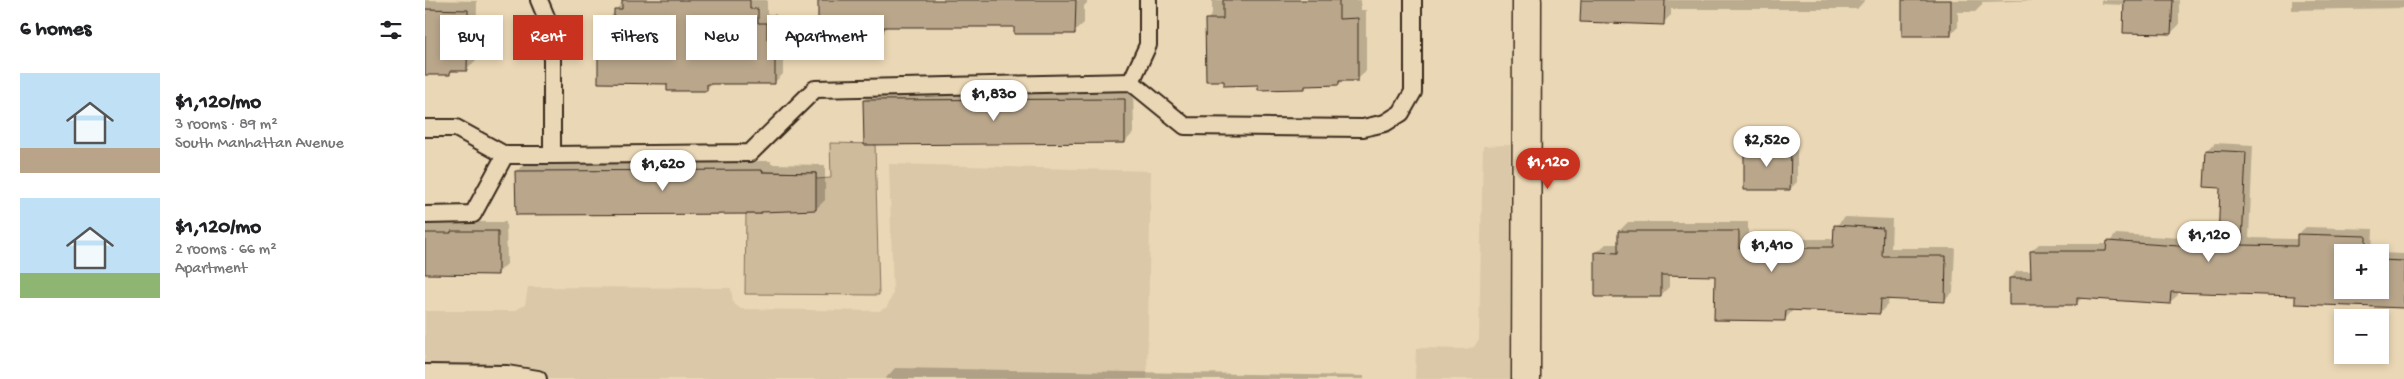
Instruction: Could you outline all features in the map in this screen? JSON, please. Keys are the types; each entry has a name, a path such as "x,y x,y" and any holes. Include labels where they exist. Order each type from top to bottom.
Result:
{"street":[{"path":"1526,379 1527,0"}],"lane":[{"path":"539,0 552,31 552,155"},
{"path":"1131,82 1148,45 1148,0"},
{"path":"425,128 456,128 505,155 750,153 815,89 1131,82 1185,126 1363,128 1385,123 1401,113 1413,92 1413,0"},
{"path":"425,214 473,214 505,155"},
{"path":"425,373 507,374 538,379"}],"shaded area":[{"path":"830,143 875,144 879,295 745,294 746,214 761,214 762,172 816,173 816,179 831,178"},
{"path":"1510,145 1510,379 1415,379 1416,348 1465,349 1474,347 1479,339 1483,146"},
{"path":"889,164 1151,171 1147,379 425,379 425,311 514,311 525,305 528,287 731,288 733,303 741,309 879,311 887,307 893,294"}],"building":[{"path":"622,0 750,0 750,9 758,9 758,23 767,23 767,60 775,60 775,84 707,84 707,91 667,91 667,84 598,83 598,60 676,60 676,15 614,15 614,9 622,9"},
{"path":"818,0 1076,0 1075,34 1014,34 1014,27 884,27 884,15 818,15"},
{"path":"1223,0 1339,0 1339,19 1358,18 1358,81 1339,81 1339,85 1305,86 1305,89 1258,90 1258,85 1224,86 1224,81 1206,81 1205,19 1223,19"},
{"path":"1581,0 1665,0 1664,25 1580,22"},
{"path":"1902,0 1951,0 1951,36 1902,36"},
{"path":"2124,0 2173,0 2171,34 2123,33"},
{"path":"425,9 468,10 468,15 440,15 440,60 467,60 467,71 450,71 450,75 425,75"},
{"path":"1125,99 1125,143 864,145 863,100"},
{"path":"1744,147 1791,147 1790,190 1744,190"},
{"path":"2206,150 2246,152 2242,245 2297,246 2297,234 2366,236 2366,244 2334,244 2334,299 2389,299 2389,260 2404,261 2404,308 2295,304 2295,296 2171,292 2170,304 2077,298 2077,305 2009,305 2009,278 2031,278 2030,251 2106,251 2107,241 2193,247 2193,243 2218,244 2220,188 2204,187"},
{"path":"762,170 762,172 816,173 816,210 761,212 761,214 516,215 515,171"},
{"path":"1834,225 1883,228 1882,256 1946,256 1945,302 1881,299 1880,314 1786,310 1785,321 1714,320 1715,276 1661,275 1661,297 1595,297 1595,252 1618,253 1618,231 1739,231 1739,248 1809,248 1833,247"},
{"path":"451,231 498,231 498,275 425,274 425,233 451,233"}]}
